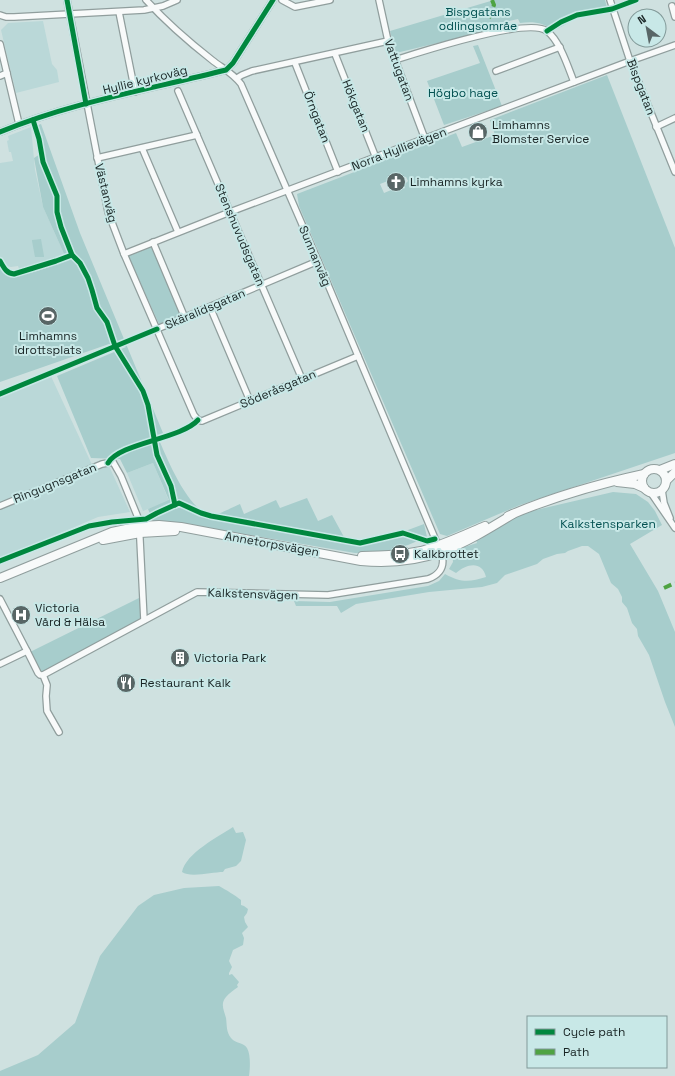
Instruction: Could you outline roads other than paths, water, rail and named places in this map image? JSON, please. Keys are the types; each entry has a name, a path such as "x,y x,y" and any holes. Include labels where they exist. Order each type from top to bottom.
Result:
{"main road":[{"path":"675,464 660,470 651,469 644,474 642,481 644,488 651,493 656,493 662,490 666,481 675,472"},
{"path":"660,470 664,474 666,481"},
{"name":"Annetorpsvägen","path":"0,579 81,546 140,530 206,532 382,563 402,562 423,558 439,549 473,538 513,514 550,500 608,482 644,474"},
{"name":"Annetorpsvägen","path":"608,482 636,484 644,488"}],"street":[{"name":"Västanväg","path":"66,0 108,212 124,254 158,329 194,415 198,420"},
{"name":"Sunnanväg","path":"146,0 153,8 201,50 237,78 243,89 318,261 439,549"},
{"path":"0,15 14,17 144,10 163,6 177,0"},
{"path":"226,70 233,63 273,0"},
{"path":"282,0 296,7 330,0"},
{"name":"Vattugatan","path":"379,0 388,41 425,139"},
{"name":"Bispgatan","path":"610,0 630,61 675,172"},
{"path":"672,6 675,17"},
{"path":"119,12 135,92"},
{"path":"395,60 434,47 511,28 539,27 547,31 560,48 574,82"},
{"path":"237,78 252,71 295,63 388,41"},
{"path":"0,44 19,124"},
{"name":"Norra Hyllievägen","path":"124,254 230,212 675,45"},
{"path":"496,71 560,48"},
{"name":"Hökgatan","path":"335,54 376,158"},
{"name":"Örngatan","path":"295,63 338,172"},
{"name":"Hyllie kyrkoväg","path":"0,132 19,124 86,104 226,70"},
{"path":"0,76 7,73"},
{"name":"Stenshuvudsgatan","path":"178,91 302,380"},
{"path":"656,127 675,118"},
{"path":"97,158 197,135"},
{"path":"142,148 178,232"},
{"path":"153,242 185,318"},
{"name":"Skäralidsgatan","path":"158,329 318,261"},
{"path":"210,307 250,401"},
{"name":"Söderåsgatan","path":"198,420 202,421 358,356"},
{"name":"Ringugnsgatan","path":"0,506 102,464 113,462 121,476 136,511 140,530"},
{"path":"662,490 664,503 675,528"},
{"path":"651,493 675,528"},
{"path":"140,530 144,620"},
{"name":"Kalkstensvägen","path":"43,675 197,592 328,595 428,579 442,569 443,561 439,549"},
{"path":"0,599 38,673 43,675 47,685 47,711 59,732"},
{"path":"0,664 27,651"}],"place":[{"name":"Limhamns Blomster Service","path":"478,132"},
{"name":"Limhamns kyrka","path":"396,182"},
{"name":"Limhamns idrottsplats","path":"48,316"},
{"name":"Kalkbrottet","path":"400,554"},
{"name":"Victoria Vård & Hälsa","path":"21,615"},
{"name":"Victoria Park","path":"180,658"},
{"name":"Restaurant Kalk","path":"126,683"}],"park label":[{"name":"Bispgatans odlingsområe","path":"478,19"},
{"name":"Högbo hage","path":"463,93"},
{"name":"Kalkstensparken","path":"608,524"}]}
